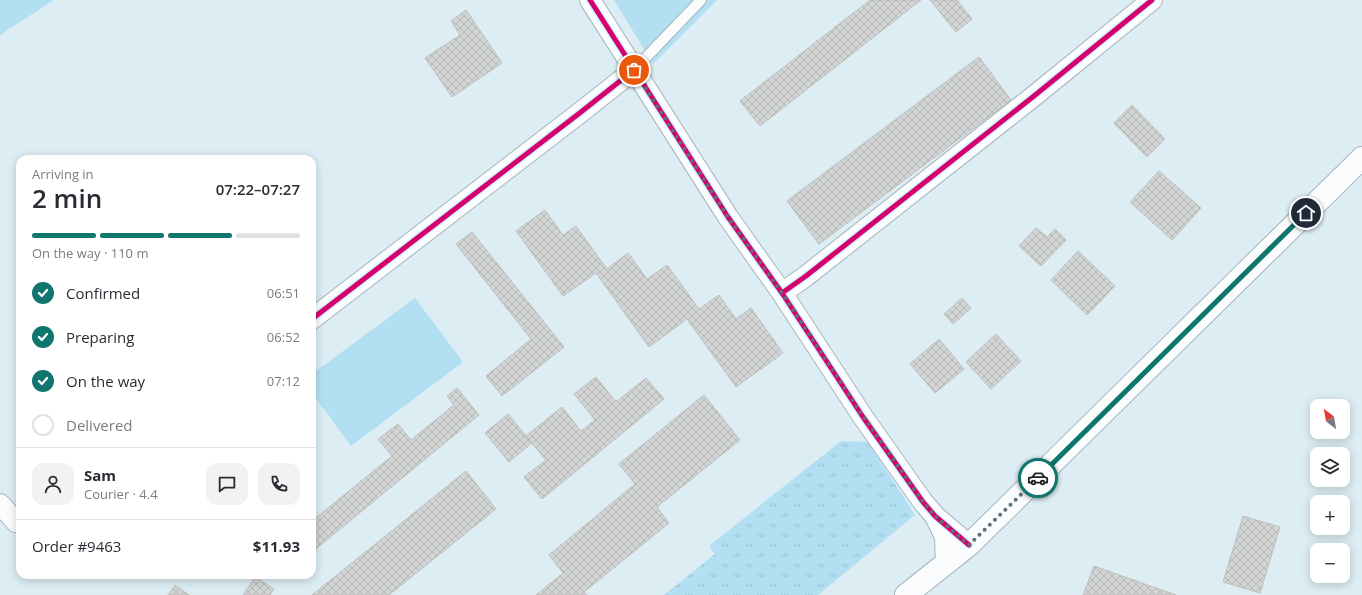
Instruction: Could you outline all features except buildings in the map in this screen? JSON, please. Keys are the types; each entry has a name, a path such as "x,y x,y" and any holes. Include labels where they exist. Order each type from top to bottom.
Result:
{"main road":[{"path":"906,595 969,545 1362,158"}],"street":[{"path":"590,0 728,217 782,293 863,416 923,502 935,516 969,545"},
{"path":"782,293 806,276 1034,96 1152,0"},
{"path":"316,316 634,70"},
{"path":"0,504 16,522"},
{"path":"935,516 945,537 946,563"}],"lane":[{"path":"634,70 701,0"}],"green space":[{"path":"0,0 54,0 0,35"},
{"path":"614,0 717,0 653,64"},
{"path":"415,298 463,362 351,446 316,398 316,371"},
{"path":"841,441 868,442 915,515 818,595 664,595 715,554 709,546"}],"cycle path":[{"path":"590,0 728,217 782,293 863,417 923,502 935,516 969,545"},
{"path":"782,293 806,276 1034,96 1152,0"},
{"path":"316,316 634,70"}],"way so far":[{"path":"634,70 728,217 782,293 863,416 923,502 935,516 969,545 1038,478"}],"route":[{"path":"1038,478 1306,213"}]}
